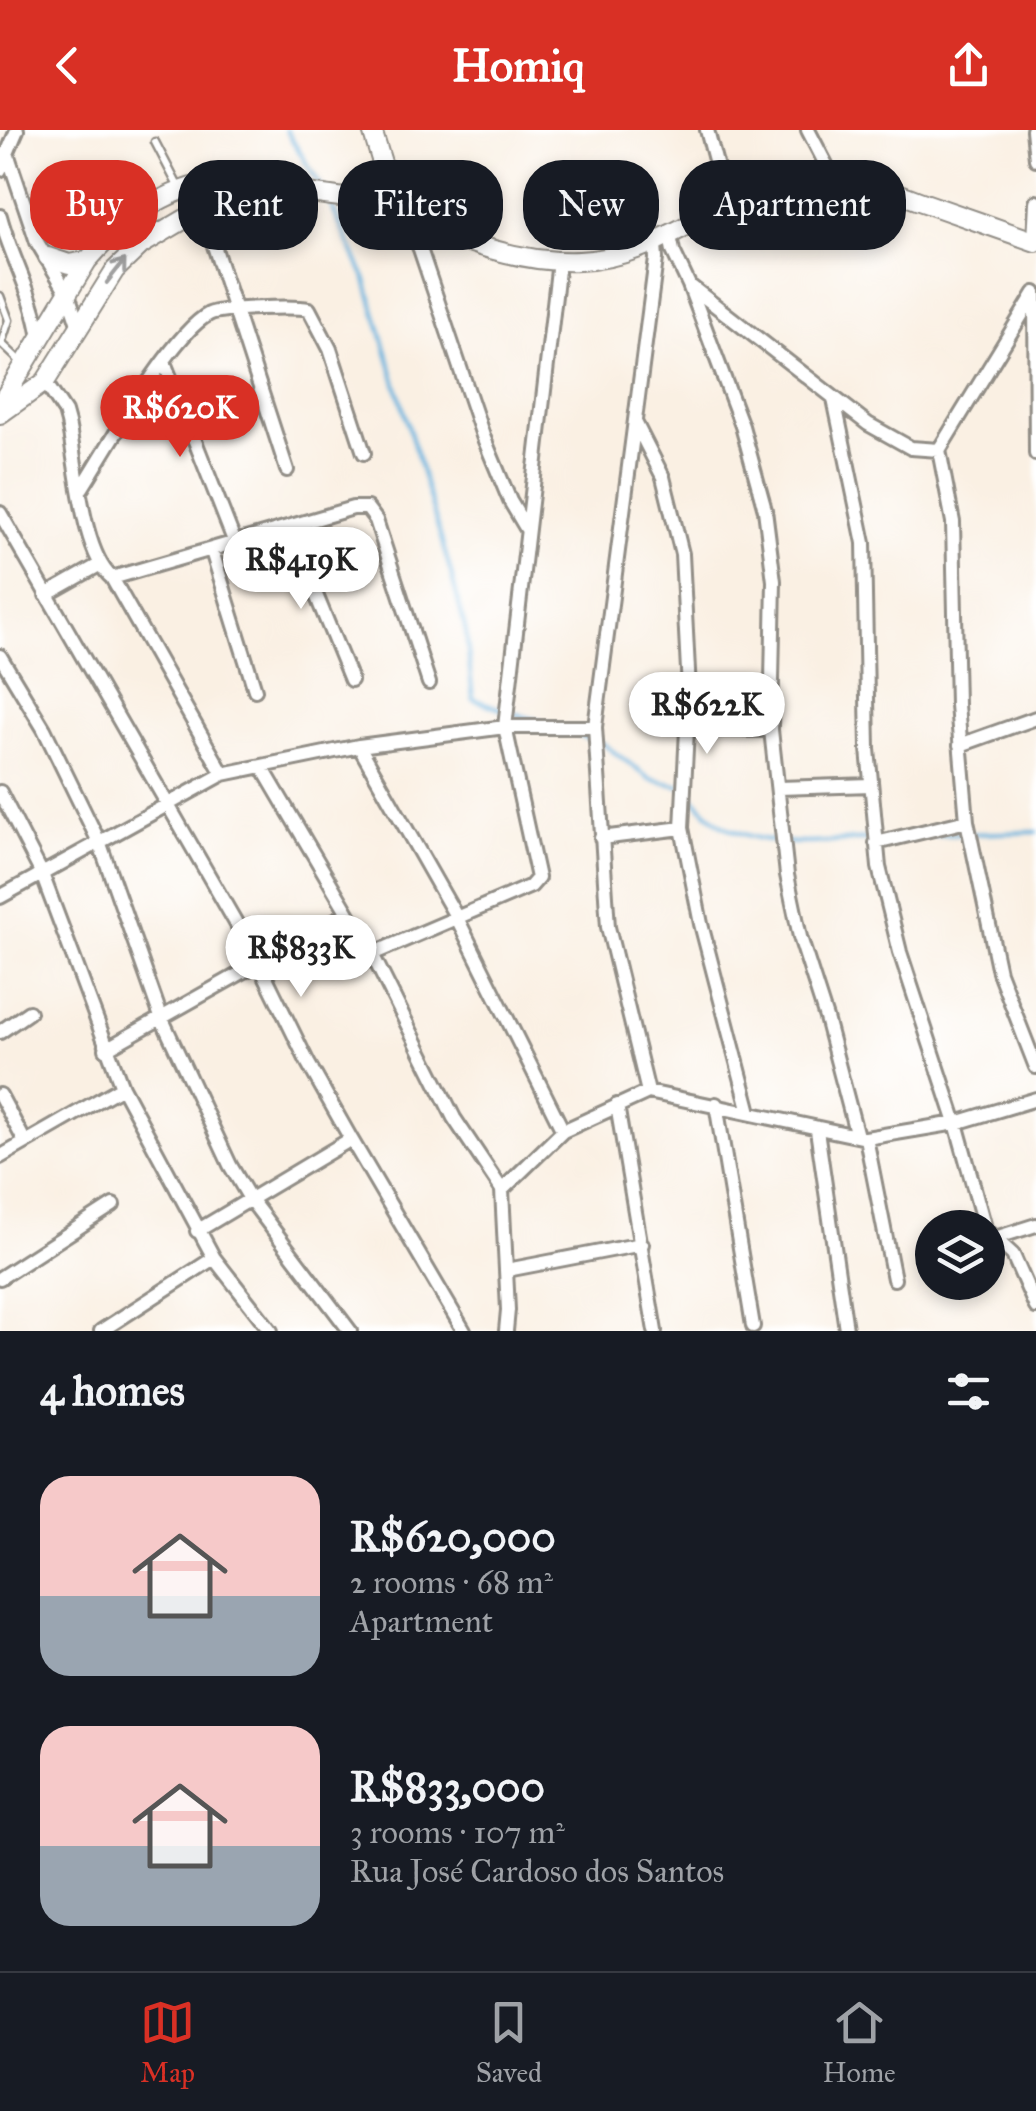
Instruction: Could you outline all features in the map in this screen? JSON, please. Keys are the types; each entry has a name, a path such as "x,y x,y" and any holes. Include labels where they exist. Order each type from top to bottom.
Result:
{"main road":[{"path":"372,130 382,160"},
{"path":"906,196 1035,242"},
{"path":"0,414 45,382 115,270 128,256 178,225"},
{"path":"491,250 559,261 604,259 679,231"},
{"path":"0,405 97,250"},
{"path":"43,251 69,264 88,261"},
{"path":"23,366 30,383 45,382"}],"street":[{"path":"0,170 17,130"},
{"path":"707,130 715,160"},
{"path":"808,130 824,160"},
{"path":"1033,130 1036,159"},
{"path":"7,153 43,251 68,294 78,327"},
{"path":"1035,242 1036,202"},
{"path":"0,216 31,301 40,339"},
{"path":"648,1092 608,927 594,727 656,259 663,240 674,251 689,285 742,426 768,526 774,580 772,730 787,875 797,922 862,1137 894,1279"},
{"path":"14,257 24,244 43,251"},
{"path":"208,250 234,310 287,470"},
{"path":"420,250 484,436 510,501 526,528"},
{"path":"372,954 531,886 538,878 505,727 559,261"},
{"path":"689,285 834,399 903,446 919,451 939,450"},
{"path":"1036,292 939,450 953,522 960,745 967,821 994,956 1036,1066"},
{"path":"1036,292 1036,454"},
{"path":"82,488 164,362 195,324 209,314 234,310 310,309 330,349 364,452"},
{"path":"164,362 235,543"},
{"path":"45,382 65,412 82,488 88,538 99,565 112,578 223,774"},
{"path":"834,399 864,542 876,843 900,952 982,1210"},
{"path":"634,421 663,477 682,554 689,638 682,828 701,924 750,1112"},
{"path":"112,578 352,508 368,508 376,520 429,683"},
{"path":"0,513 259,963 351,1140 464,1331"},
{"path":"289,529 351,680"},
{"path":"212,550 255,690"},
{"path":"46,595 99,565"},
{"path":"0,656 44,729 100,844 161,1017 222,1148 250,1199 350,1331"},
{"path":"960,745 1036,718"},
{"path":"0,898 223,774 360,746 505,727 594,727"},
{"path":"688,729 772,730"},
{"path":"360,746 457,918 563,1132"},
{"path":"262,767 372,954 454,1118 502,1190 506,1331"},
{"path":"778,788 871,785"},
{"path":"0,792 42,874 122,1088 197,1231 271,1331"},
{"path":"876,843 967,821"},
{"path":"602,838 682,828"},
{"path":"106,1049 346,914"},
{"path":"0,1032 29,1012"},
{"path":"0,1157 122,1088"},
{"path":"502,1190 563,1132 648,1092 862,1137 956,1123 1036,1099"},
{"path":"0,1095 26,1142"},
{"path":"716,1104 753,1326"},
{"path":"617,1105 655,1331"},
{"path":"818,1130 846,1330"},
{"path":"197,1231 351,1140"},
{"path":"0,1278 113,1204"},
{"path":"1005,1230 1036,1225"},
{"path":"506,1270 642,1244"},
{"path":"1005,1248 1013,1255 1036,1307"},
{"path":"100,1331 214,1258"}],"lane":[{"path":"154,142 178,187"},
{"path":"0,296 8,320 1,343 23,366"}],"waterway":[{"path":"286,130 323,190"},
{"path":"330,203 366,280 451,573 466,632 473,699 504,710"},
{"path":"513,713 541,722"},
{"path":"569,732 602,743 650,779 680,786"},
{"path":"687,792 722,825 758,838 795,843 871,839"},
{"path":"931,835 1036,832"}]}
